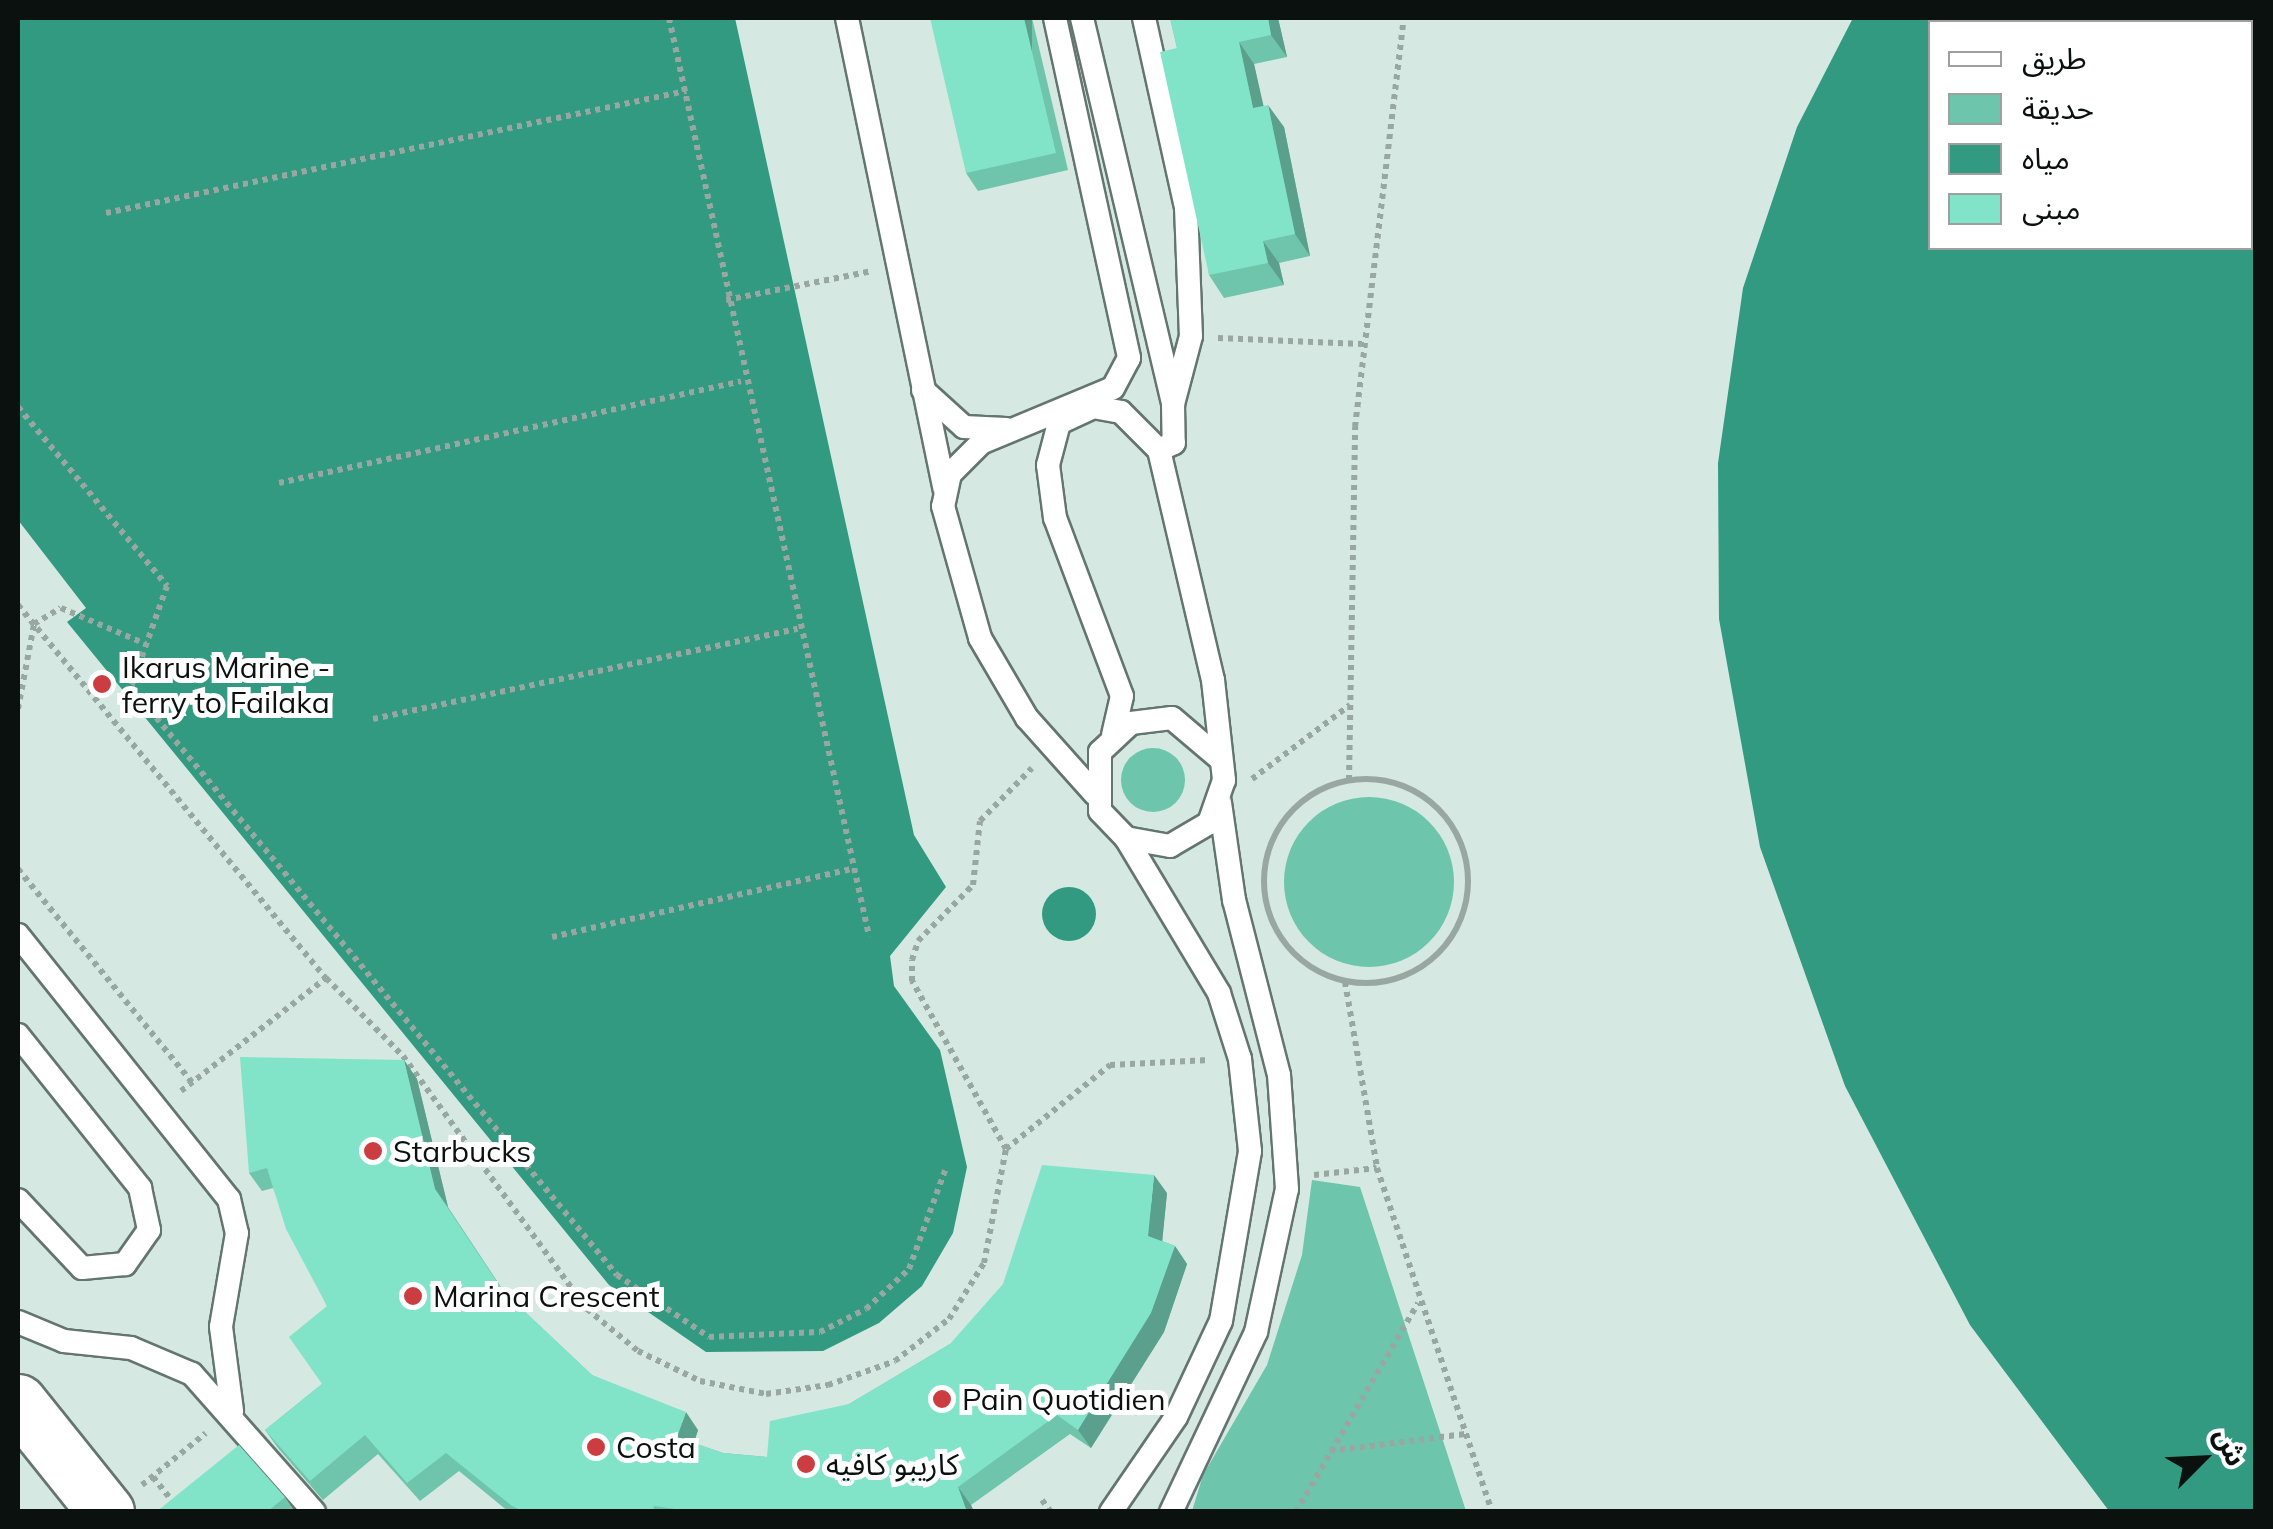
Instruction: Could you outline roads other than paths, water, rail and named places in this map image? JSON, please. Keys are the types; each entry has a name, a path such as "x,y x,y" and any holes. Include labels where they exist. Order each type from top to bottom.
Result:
{"main road":[{"path":"18,1402 115,1506"}],"lane":[{"path":"944,488 981,443 1006,429 1073,409 1113,388 1129,358 1055,18"},
{"path":"1082,18 1173,404 1174,442 1158,450"},
{"path":"1144,18 1186,207 1191,336 1173,404"},
{"path":"851,22 897,268 944,488 946,533 980,638 1051,748 1095,794 1126,838 1204,962 1240,1060 1248,1204 1221,1321 1176,1417 1111,1512"},
{"path":"921,388 964,427 1006,429"},
{"path":"1095,794 1122,696 1055,518 1048,465 1059,422 1073,409 1121,412 1158,450 1213,680 1220,803 1237,917 1279,1075 1286,1178 1256,1332 1170,1512"},
{"path":"1113,735 1172,718 1219,758"},
{"path":"1126,838 1181,842 1220,803"},
{"path":"18,935 222,1184 235,1216 222,1327 232,1410"},
{"path":"18,1036 140,1188 149,1230 124,1264 82,1268 18,1200"},
{"path":"18,1322 162,1361 232,1410 314,1512"}],"water":[{"path":"18,18 735,18 914,835 946,887 890,956 894,986 940,1050 967,1167 953,1233 922,1286 879,1323 823,1351 706,1352 609,1285 67,622 86,608 18,520"},
{"path":"1853,18 2255,18 2255,1511 2109,1511 1970,1325 1845,1086 1760,847 1719,619 1718,463 1743,288 1797,127"},
{"path":"1069,887 1088,895 1096,914 1088,933 1069,941 1050,933 1042,914 1050,895"}],"place":[{"name":"Ikarus Marine - ferry to Failaka","path":"102,684"},
{"name":"Starbucks","path":"373,1151"},
{"name":"Marina Crescent","path":"413,1296"},
{"name":"Pain Quotidien","path":"942,1399"},
{"name":"Costa","path":"596,1447"},
{"name":"كاريبو كافيه","path":"806,1464"}]}
